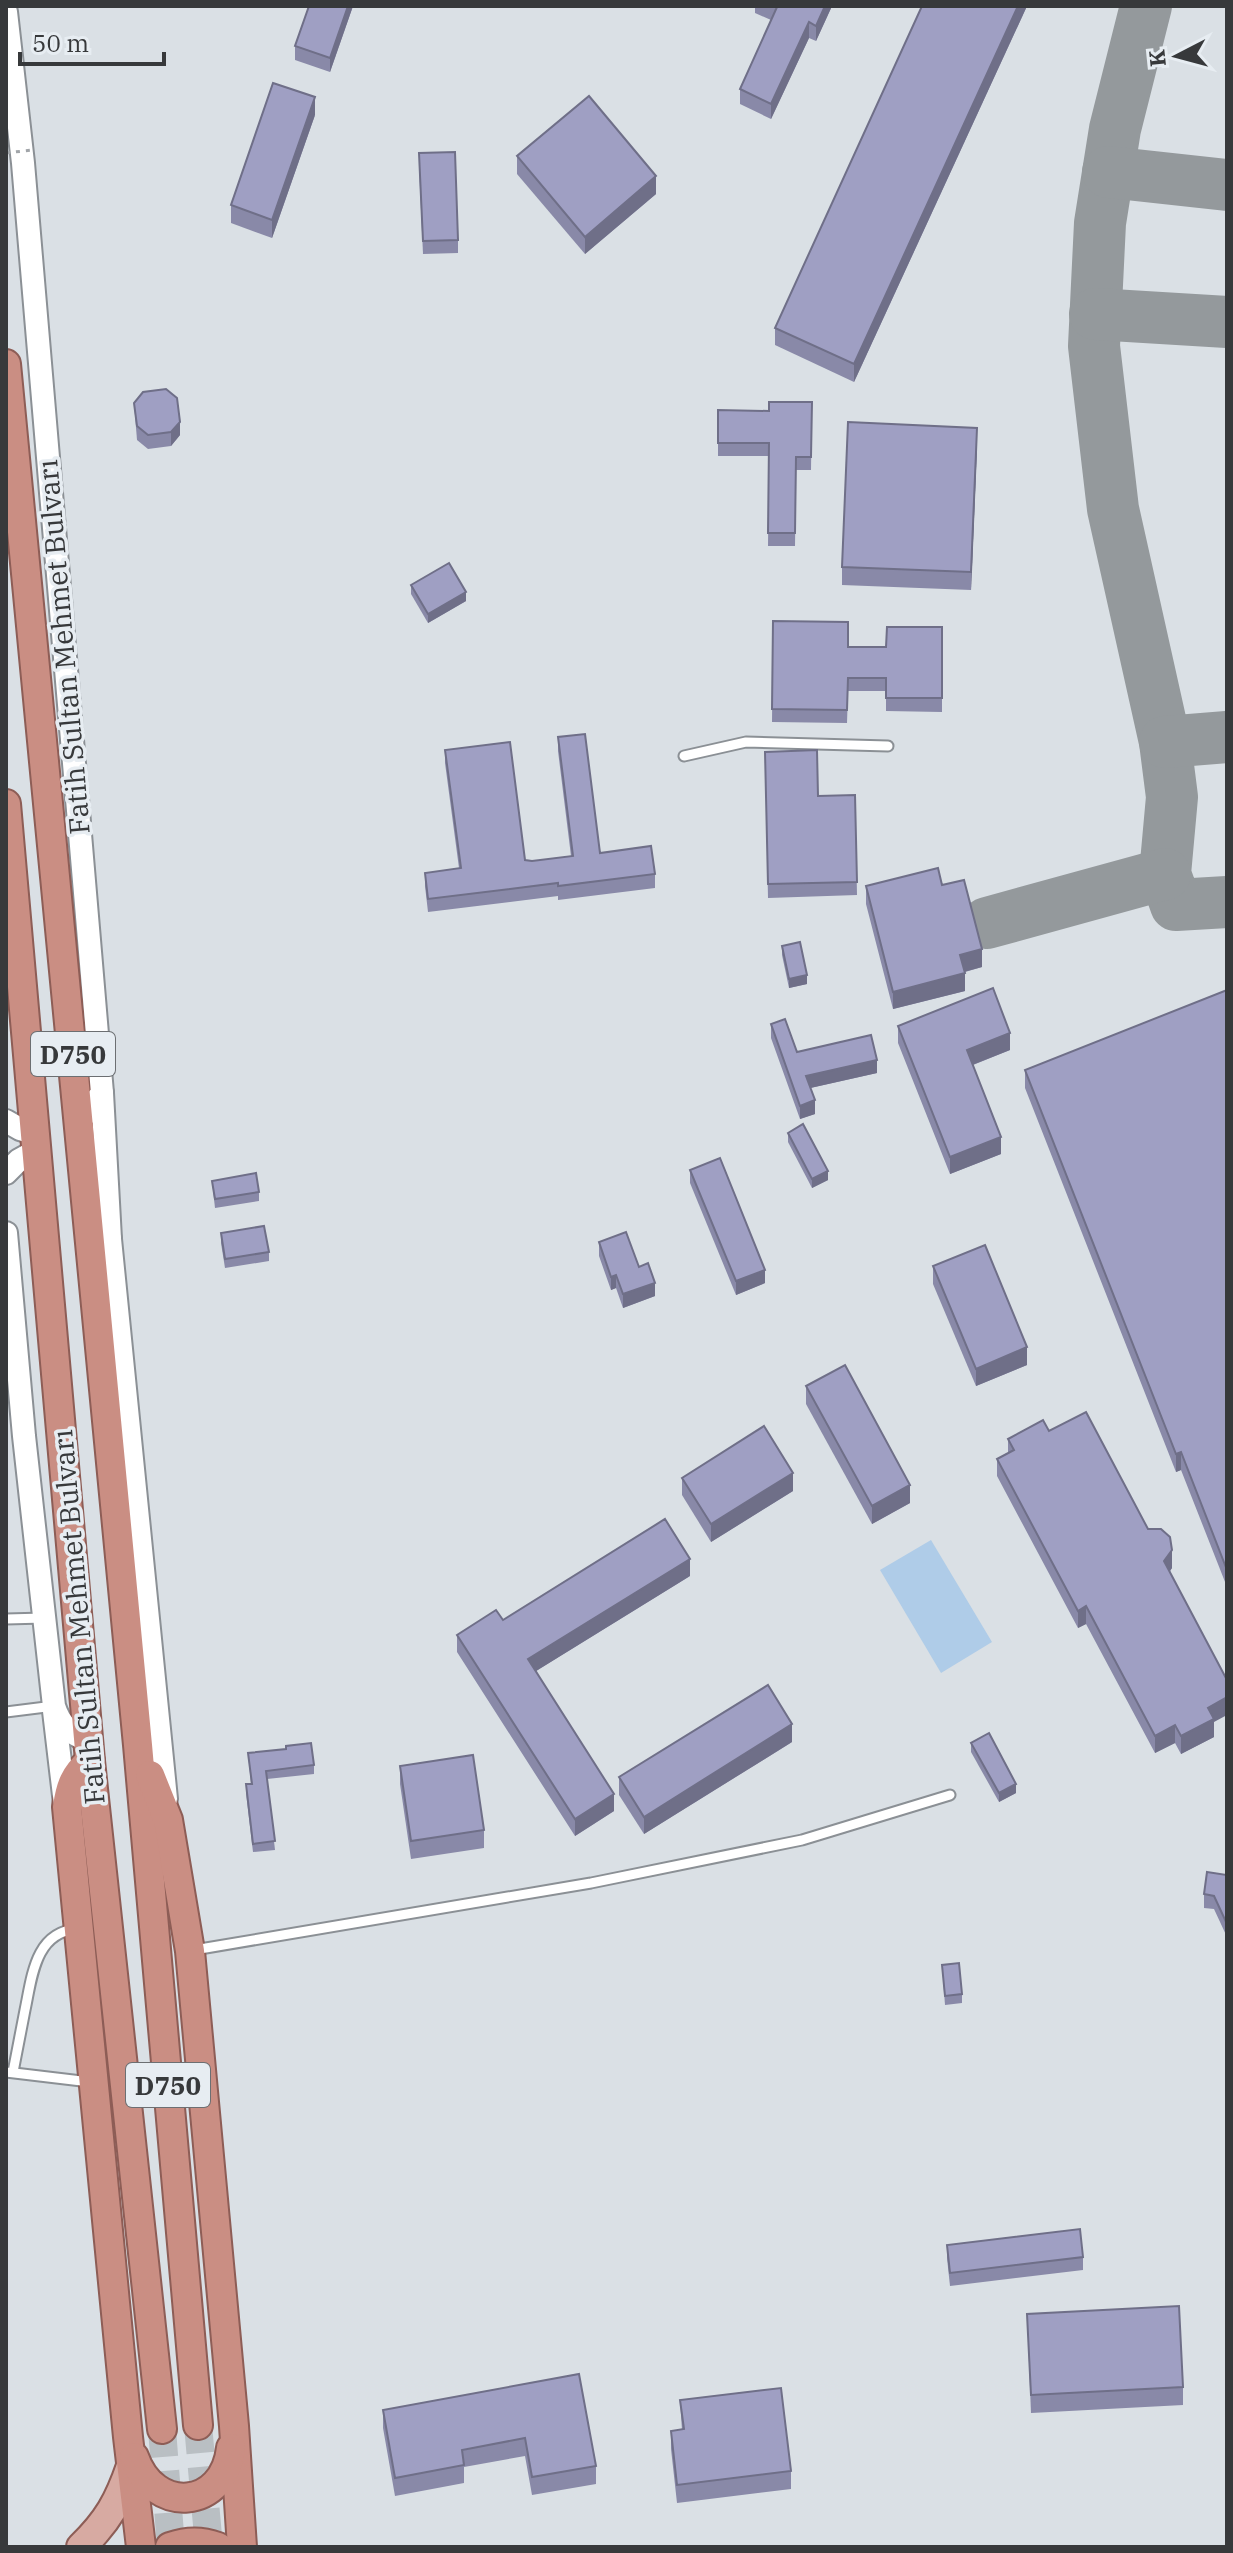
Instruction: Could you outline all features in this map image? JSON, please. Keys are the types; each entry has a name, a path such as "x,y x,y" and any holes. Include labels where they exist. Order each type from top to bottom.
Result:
{"highway":[{"name":"Fatih Sultan Mehmet Bulvarı","path":"6,364 138,1745 198,2425"},
{"name":"Fatih Sultan Mehmet Bulvarı","path":"6,804 90,1751 162,2429"},
{"path":"138,1745 168,1820 190,1951 234,2426 242,2547"},
{"path":"90,1751 70,1783 67,1807 141,2547"},
{"path":"128,2437 146,2481 164,2496 187,2498 208,2491 223,2478 230,2459 234,2426"},
{"path":"170,2547 184,2542 203,2542 218,2547"}],"main road":[{"path":"81,2547 103,2525 119,2499 131,2466"}],"street":[{"name":"Fatih Sultan Mehmet Bulvarı","path":"6,12 102,1093 110,1239"},
{"path":"79,1122 102,1093"},
{"path":"6,1121 37,1142 6,1173"},
{"path":"85,1206 110,1239 168,1820"},
{"path":"6,1233 24,1436 69,1835"},
{"path":"54,1706 63,1725 90,1751"}],"lane":[{"path":"684,756 746,742 888,746"},
{"path":"6,1619 44,1618"},
{"path":"6,1712 54,1706"},
{"path":"190,1951 591,1883 802,1840 950,1795"},
{"path":"78,1929 60,1931 37,1958 8,2069 93,2083"}],"shaded area":[{"path":"931,1540 992,1642 941,1673 880,1570"}],"building":[{"path":"309,6 348,6 330,58 295,46"},
{"path":"774,6 825,6 816,26 809,22 771,104 740,89 777,7"},
{"path":"922,6 1018,6 854,364 775,328"},
{"path":"273,83 315,97 272,220 231,205"},
{"path":"589,96 656,176 585,237 517,156"},
{"path":"455,152 458,240 423,241 419,153"},
{"path":"166,389 177,398 180,422 171,432 148,435 137,426 134,403 143,392"},
{"path":"769,402 812,402 811,457 796,457 795,533 768,533 769,443 718,443 718,410 769,411"},
{"path":"848,422 977,428 971,572 842,567"},
{"path":"449,563 466,592 428,614 411,585"},
{"path":"773,621 848,622 848,647 886,647 887,627 942,627 942,698 886,698 886,678 848,678 847,710 772,709"},
{"path":"585,734 600,853 651,846 655,874 428,899 425,873 461,868 445,750 510,742 525,860 532,861 573,856 558,737"},
{"path":"817,750 818,796 855,795 857,882 768,884 765,752"},
{"path":"938,868 942,885 964,880 982,949 960,955 965,973 893,992 866,886"},
{"path":"800,942 807,975 789,979 782,946"},
{"path":"993,988 1010,1033 967,1050 1001,1137 950,1157 898,1026"},
{"path":"1227,990 1227,1570 1181,1452 1176,1454 1025,1070"},
{"path":"785,1019 797,1052 871,1035 877,1060 806,1076 815,1100 800,1106 771,1024"},
{"path":"803,1124 828,1171 812,1179 788,1133"},
{"path":"720,1158 765,1270 736,1281 690,1170"},
{"path":"256,1173 259,1192 215,1199 212,1181"},
{"path":"264,1226 269,1252 225,1259 221,1233"},
{"path":"626,1232 639,1267 648,1263 655,1283 623,1294 616,1275 611,1277 599,1242"},
{"path":"985,1245 1027,1347 976,1369 933,1266"},
{"path":"845,1365 910,1485 872,1506 806,1386"},
{"path":"1086,1412 1148,1529 1161,1529 1170,1537 1172,1550 1164,1561 1227,1680 1227,1697 1208,1708 1214,1719 1181,1736 1175,1725 1155,1736 1086,1606 1078,1611 997,1459 1014,1450 1008,1439 1043,1420 1049,1431"},
{"path":"764,1426 793,1473 711,1524 682,1478"},
{"path":"665,1519 690,1559 528,1659 614,1794 575,1819 457,1635 496,1610 503,1620"},
{"path":"768,1685 792,1724 644,1817 619,1777"},
{"path":"989,1733 1016,1784 999,1793 971,1743"},
{"path":"311,1743 314,1765 266,1771 275,1841 253,1844 246,1784 252,1784 248,1753"},
{"path":"473,1755 484,1830 411,1841 400,1766"},
{"path":"1207,1872 1227,1875 1227,1924 1214,1896 1204,1894"},
{"path":"959,1963 962,1994 945,1996 942,1965"},
{"path":"1080,2229 1083,2257 950,2273 947,2245"},
{"path":"1179,2306 1183,2387 1031,2395 1027,2314"},
{"path":"579,2374 596,2466 532,2477 525,2438 462,2450 464,2465 395,2478 383,2410"},
{"path":"781,2388 791,2471 677,2485 671,2431 684,2429 680,2400"}],"taxiway":[{"path":"1146,6 1115,129 1100,223 1094,346 1113,509 1165,742 1172,797 1165,874 1176,905 1227,902"},
{"path":"1108,172 1227,185"},
{"path":"1095,314 1227,322"},
{"path":"1165,742 1227,737"},
{"path":"987,923 1165,874"}],"tunnel":[{"path":"198,2425 209,2547"},
{"path":"162,2429 171,2547"}]}
